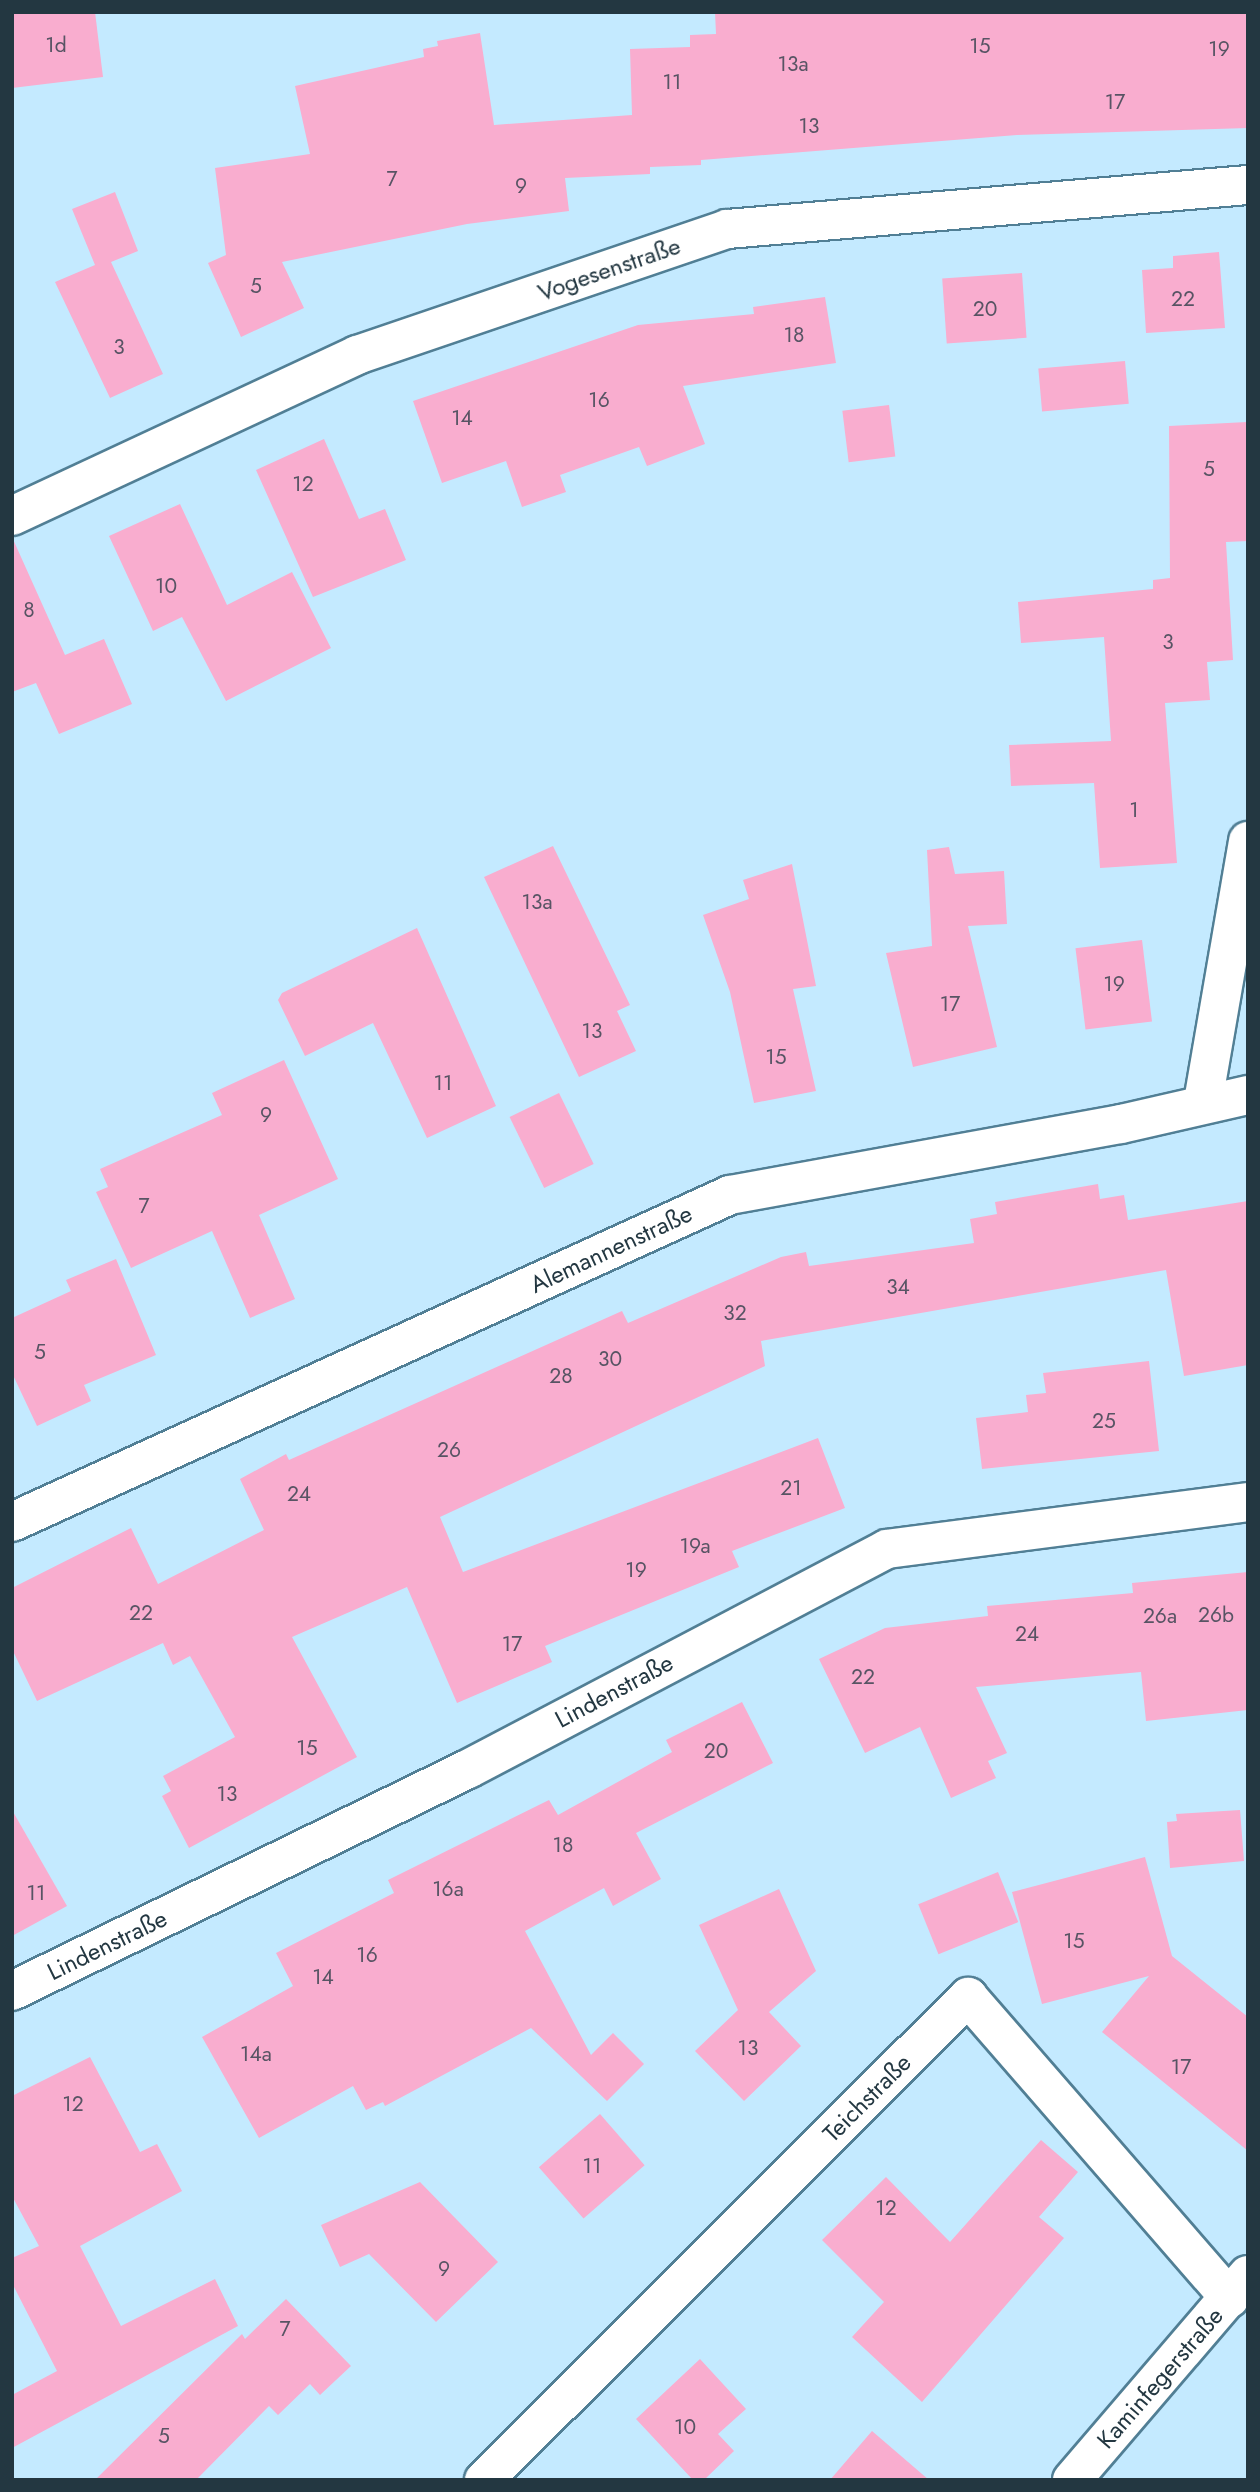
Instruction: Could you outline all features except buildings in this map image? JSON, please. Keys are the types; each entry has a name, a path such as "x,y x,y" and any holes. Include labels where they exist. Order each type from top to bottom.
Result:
{"street":[{"name":"Vogesenstraße","path":"12,516 357,355 727,229 1248,185"},
{"path":"1203,1102 1248,841"},
{"name":"Alemannenstraße","path":"12,1522 730,1195 1121,1124 1203,1102 1248,1095"},
{"name":"Lindenstraße","path":"12,1991 468,1769 887,1549 1248,1502"},
{"name":"Teichstraße","path":"484,2480 968,1997 1239,2287"},
{"name":"Kaminfegerstraße","path":"1072,2480 1239,2287"}]}
